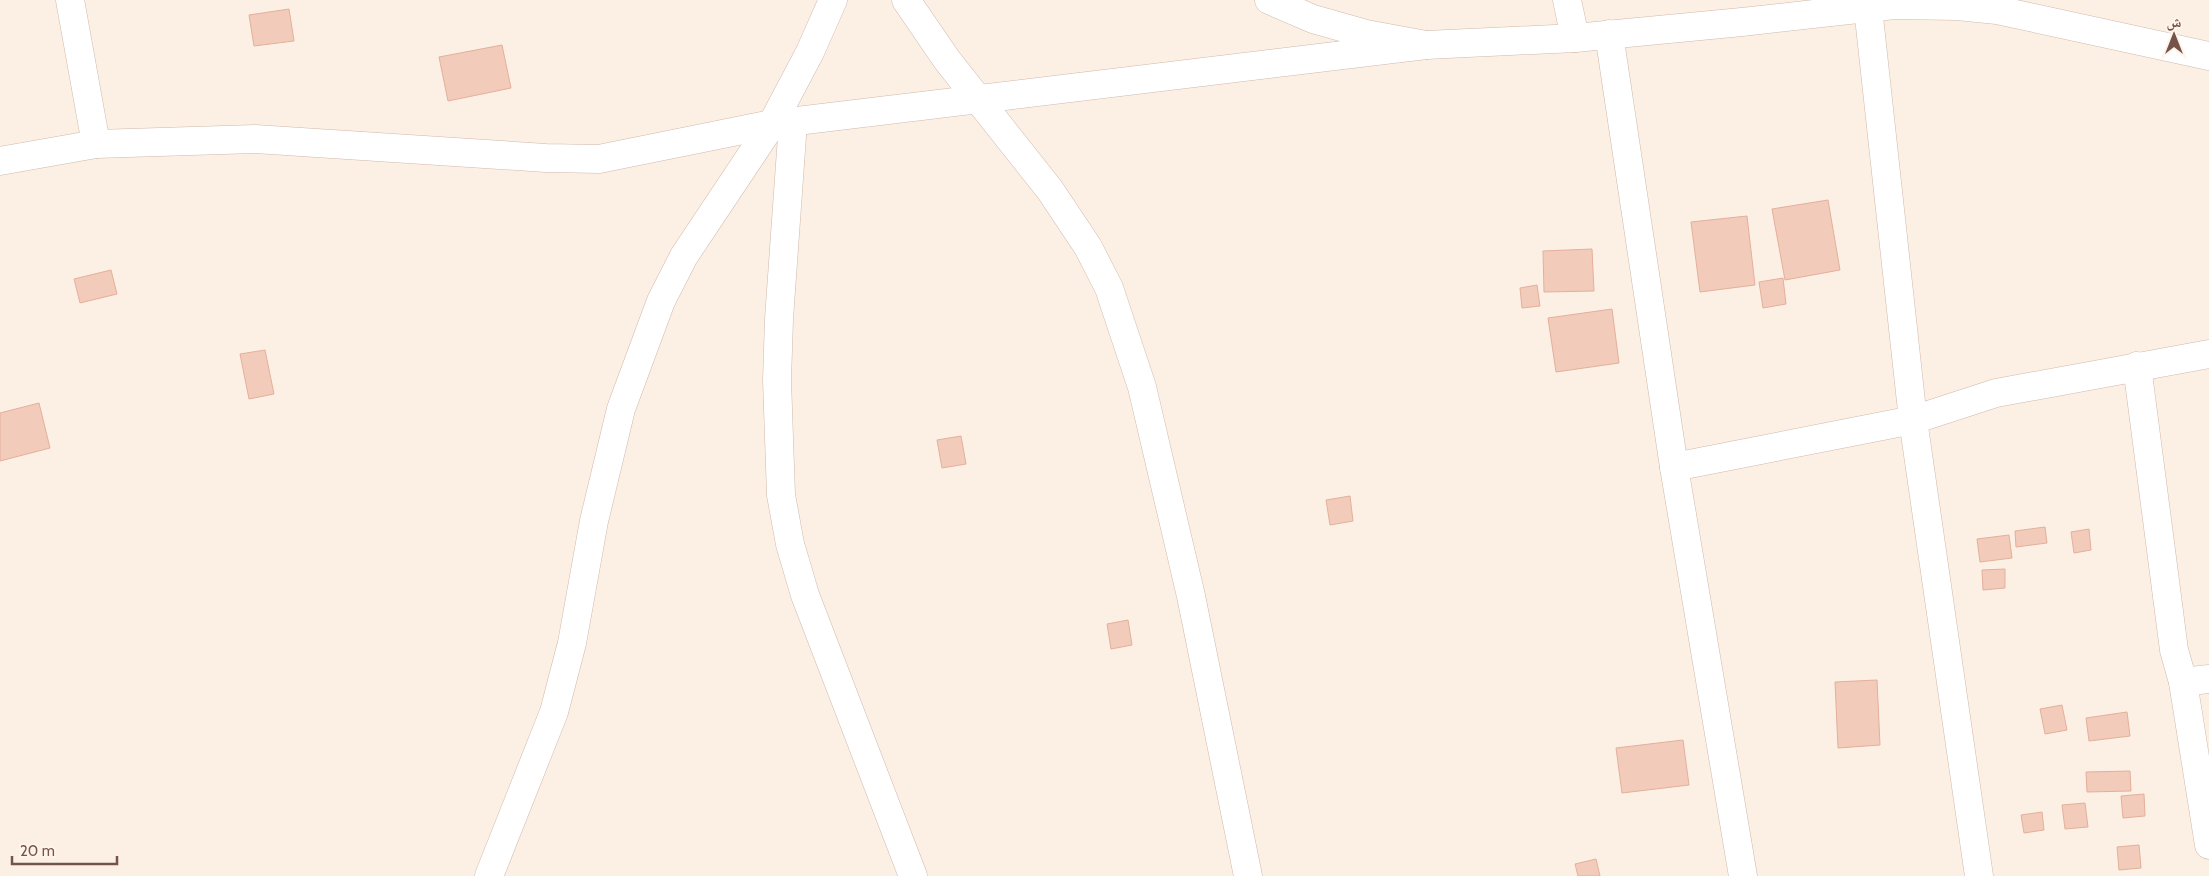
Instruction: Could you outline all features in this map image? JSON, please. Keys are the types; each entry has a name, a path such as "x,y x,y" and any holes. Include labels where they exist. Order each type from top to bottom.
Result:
{"street":[{"path":"70,0 96,144"},
{"path":"489,876 554,712 572,643 594,521 621,408 661,301 684,256 782,123 833,0"},
{"path":"906,0 947,60 1050,190 1088,246 1109,288 1142,386 1191,596 1248,876"},
{"path":"1269,0 1313,19 1366,34 1426,45"},
{"path":"1567,0 1575,38"},
{"path":"0,161 96,144 255,139 546,158 599,159 782,123 977,98 1426,45 1575,38 1894,5 1997,5 2209,56"},
{"path":"1868,8 1913,420 1979,876"},
{"path":"1609,34 1674,467 1743,876"},
{"path":"782,123 777,380 781,495 790,544 805,595 913,876"},
{"path":"1674,467 1913,420 1996,394 2209,354"},
{"path":"2137,366 2174,650 2196,681 2209,845"}],"building":[{"path":"289,9 294,41 254,46 249,15"},
{"path":"502,45 511,88 448,101 439,57"},
{"path":"1828,200 1840,270 1785,280 1772,209"},
{"path":"1747,216 1755,285 1700,292 1691,222"},
{"path":"1592,249 1594,291 1544,292 1543,251"},
{"path":"111,270 117,294 80,303 74,279"},
{"path":"1783,278 1786,304 1763,308 1759,282"},
{"path":"1537,285 1540,306 1522,308 1520,288"},
{"path":"1612,309 1619,363 1556,372 1548,318"},
{"path":"265,350 274,394 249,399 240,354"},
{"path":"39,403 50,448 0,461 0,413"},
{"path":"961,436 966,464 942,468 937,440"},
{"path":"1350,496 1353,521 1330,525 1326,500"},
{"path":"2045,527 2047,543 2016,547 2015,531"},
{"path":"2089,529 2091,550 2074,553 2071,532"},
{"path":"2009,535 2012,558 1980,562 1977,539"},
{"path":"2005,569 2005,588 1983,590 1982,570"},
{"path":"1128,620 1132,645 1111,649 1107,624"},
{"path":"1877,680 1880,745 1838,748 1835,682"},
{"path":"2062,705 2067,730 2045,734 2040,709"},
{"path":"2127,712 2130,736 2089,741 2086,718"},
{"path":"1683,740 1689,785 1622,793 1616,748"},
{"path":"2130,771 2131,791 2087,792 2086,772"},
{"path":"2144,794 2145,816 2123,818 2121,796"},
{"path":"2085,803 2088,827 2065,829 2062,805"},
{"path":"2042,812 2044,830 2024,833 2021,815"},
{"path":"2139,845 2141,868 2119,870 2117,847"},
{"path":"1596,859 1600,876 1578,876 1575,864"}]}
